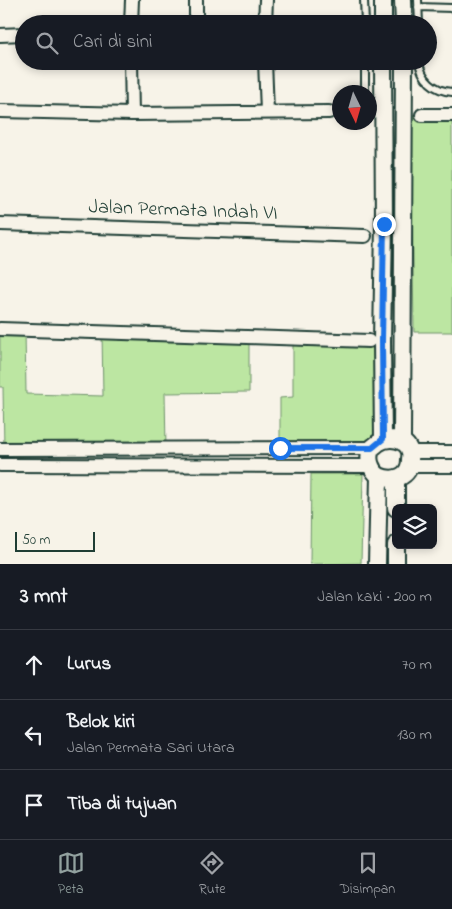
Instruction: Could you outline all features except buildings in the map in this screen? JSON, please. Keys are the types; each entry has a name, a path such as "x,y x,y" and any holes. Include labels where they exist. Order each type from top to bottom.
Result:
{"street":[{"path":"131,15 132,0"},
{"path":"196,0 196,15"},
{"path":"265,15 266,0"},
{"path":"383,0 383,15"},
{"path":"403,0 404,15"},
{"path":"0,34 15,34"},
{"path":"131,70 132,114"},
{"path":"265,70 267,112"},
{"path":"377,564 375,471 370,457 378,444 382,341 384,224 379,105 382,70"},
{"path":"0,465 307,466 375,471 387,479 396,479 404,474 407,453 402,344 404,70"},
{"path":"379,105 404,113"},
{"path":"0,112 132,114 329,112"},
{"path":"422,116 452,115"},
{"name":"Jalan Permata Indah VI","path":"0,224 365,236"},
{"path":"0,329 370,341"},
{"path":"0,449 307,448 378,444 393,438 407,453 452,466"},
{"path":"307,448 307,466"},
{"path":"407,453 452,452"},
{"path":"396,479 396,504"},
{"path":"396,549 396,564"}],"lane":[{"path":"364,0 364,15"},
{"path":"418,4 452,8"},
{"path":"365,70 365,85"},
{"path":"421,70 423,75 434,87 452,92"}],"green space":[{"path":"411,115 452,115 452,332 414,332"},
{"path":"0,329 25,330 26,394 103,396 102,332 249,337 249,392 165,393 166,449 4,449 3,387 0,387"},
{"path":"293,339 382,341 383,439 372,448 280,448 280,398 293,397"},
{"path":"311,474 363,474 361,563 310,564"}],"route":[{"path":"280,448 372,448 383,439 384,224"}]}
